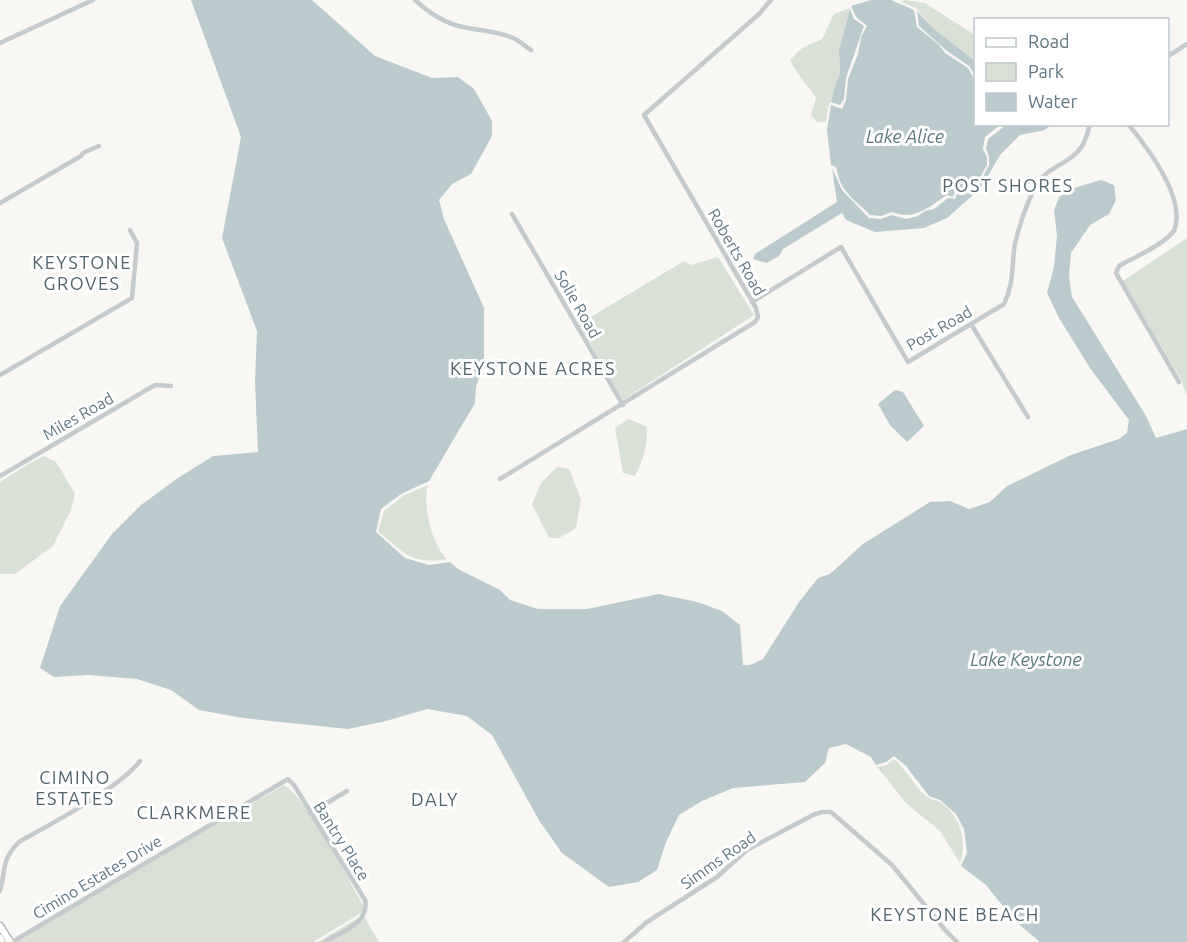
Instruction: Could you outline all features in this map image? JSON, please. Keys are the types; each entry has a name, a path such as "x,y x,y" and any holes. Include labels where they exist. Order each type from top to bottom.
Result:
{"main road":[{"path":"0,927 10,942"}],"street":[{"path":"0,43 93,0"},
{"path":"415,0 430,14 452,24 476,31 501,34 515,39 531,50"},
{"name":"Roberts Road","path":"500,479 623,405 755,322 759,317 644,115 759,14 771,0"},
{"path":"1169,55 1187,44"},
{"name":"Post Road","path":"752,302 841,247 908,362 1004,304 1010,293 1018,232 1036,184 1050,169 1070,158 1082,147 1089,126"},
{"path":"1130,126 1170,175 1177,195 1180,215 1174,231 1162,241 1119,266 1116,273 1179,382"},
{"path":"0,203 83,153 99,146"},
{"name":"Solie Road","path":"512,214 623,405"},
{"path":"0,375 132,298 137,243 130,230"},
{"path":"971,324 1028,417"},
{"name":"Miles Road","path":"0,476 155,385 171,386"},
{"path":"0,891 5,859 19,842 110,787 133,770 140,761"},
{"name":"Bantry Place","path":"288,779 294,785 365,900 366,908 362,919 325,942"},
{"name":"Cimino Estates Drive","path":"10,942 288,779"},
{"path":"310,813 347,791"},
{"name":"Simms Road","path":"624,942 647,922 717,878 747,850 813,815 831,812 892,865 957,942"}],"green space":[{"path":"904,0 925,3 974,34 974,60 933,28 916,8 901,2"},
{"path":"850,8 839,50 840,73 829,104 826,122 817,122 811,115 816,98 790,60 802,48 822,39 834,14"},
{"path":"1187,238 1187,395 1183,383 1123,281"},
{"path":"718,257 754,315 623,400 579,324 684,261 691,265"},
{"path":"629,419 647,427 647,440 635,476 623,473 615,428"},
{"path":"44,456 56,462 75,494 70,512 53,546 15,574 0,574 0,482"},
{"path":"557,467 569,469 581,499 576,528 559,538 549,538 532,504 541,483"},
{"path":"428,485 427,513 437,544 447,559 416,559 394,546 378,531 384,511 403,496"},
{"path":"894,759 925,795 946,806 957,820 963,846 960,863 940,831 907,804 877,767 887,765"},
{"path":"284,785 305,807 366,910 313,942 16,942 115,881"},
{"path":"363,915 379,942 318,942"}],"water":[{"name":"Lake Keystone","path":"191,0 312,0 375,56 432,78 458,77 474,89 492,121 492,136 471,174 452,184 439,200 444,219 484,308 484,363 476,387 475,403 429,481 401,494 381,509 376,532 405,558 429,565 450,562 458,569 500,590 510,600 538,609 587,609 659,594 697,602 722,611 740,625 743,665 750,665 763,659 799,602 818,578 830,574 863,544 930,502 950,501 969,509 990,502 1007,486 1071,455 1119,439 1127,433 1129,420 1090,368 1059,318 1047,293 1054,267 1057,236 1054,210 1059,197 1074,188 1101,180 1114,185 1116,200 1109,214 1090,225 1071,253 1069,276 1072,297 1146,416 1156,438 1187,429 1187,942 1040,942 1015,921 986,885 961,866 967,853 964,829 956,814 940,800 929,796 906,766 894,756 876,765 871,757 846,744 829,748 825,763 805,782 733,788 702,801 679,815 666,842 657,870 638,882 609,887 562,853 540,822 492,735 467,716 427,709 348,729 243,718 199,710 171,690 137,679 89,675 54,677 40,668 60,606 112,534 141,505 213,456 258,452 255,382 257,331 222,238 241,137"},
{"name":"Lake Alice","path":"871,0 891,0 914,10 917,27 938,44 945,53 968,68 974,78 974,126 999,126 985,137 983,149 987,157 987,165 977,183 959,181 953,197 947,195 914,214 892,212 881,216 870,215 843,188 836,167 831,165 827,129 831,105 842,109 846,100 848,79 858,54 861,37 867,26 856,17 851,6"},
{"path":"850,9 854,19 864,26 846,78 844,99 840,105 831,102 840,73 839,50"},
{"path":"917,11 933,28 974,60 974,74 969,66 947,51 919,26"},
{"path":"1005,126 1049,126 1045,130 1020,135 1000,155 980,189 947,218 924,228 875,232 846,220 842,213 783,249 779,256 767,263 753,259 755,254 837,202 832,168 842,190 869,218 881,219 892,215 906,219 934,209 948,198 955,199 960,184 979,185 989,165 986,149 988,139"},
{"path":"895,390 903,392 924,426 907,442 890,425 878,404"}],"district":[{"name":"POST SHORES","path":"1008,186"},
{"name":"KEYSTONE GROVES","path":"82,273"},
{"name":"KEYSTONE ACRES","path":"533,369"},
{"name":"CIMINO ESTATES","path":"75,788"},
{"name":"DALY","path":"435,800"},
{"name":"CLARKMERE","path":"194,813"},
{"name":"KEYSTONE BEACH","path":"955,915"}]}
